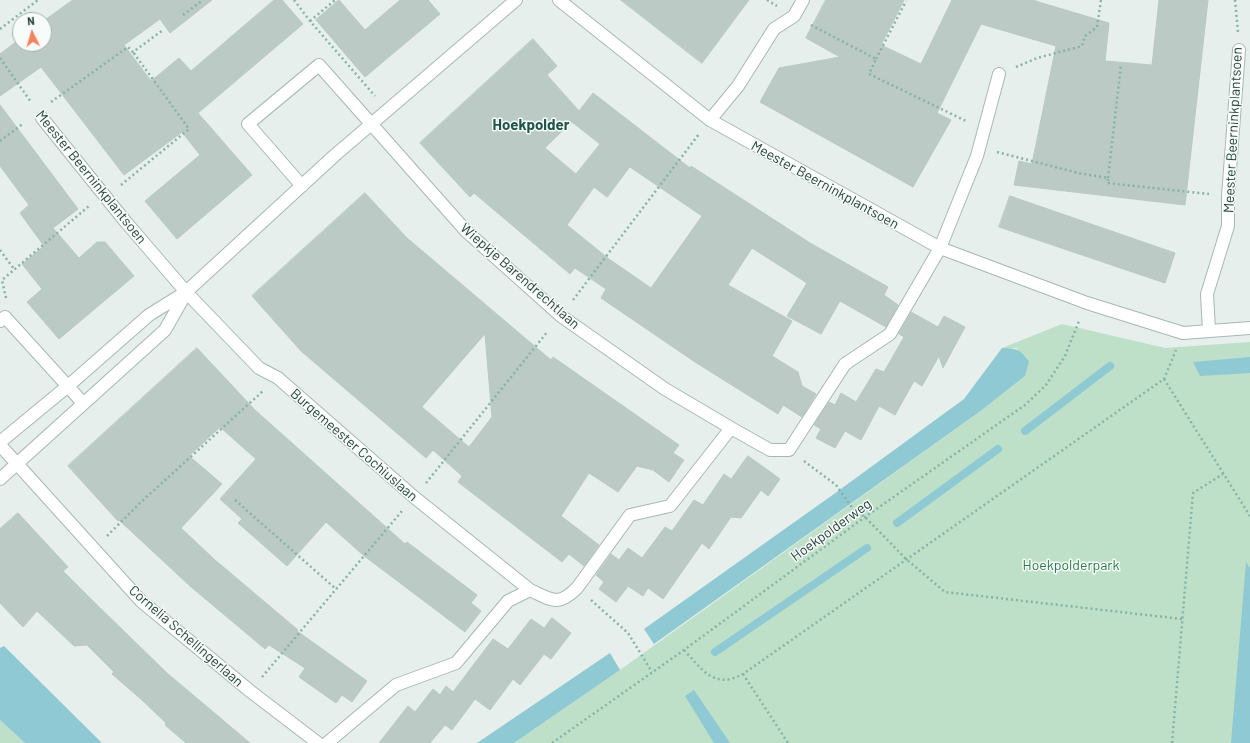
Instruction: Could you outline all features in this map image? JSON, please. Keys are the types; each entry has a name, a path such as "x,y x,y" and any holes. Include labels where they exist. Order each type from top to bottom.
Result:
{"street":[{"path":"0,442 68,386 149,315 186,292 302,186 516,0"},
{"name":"Meester Beerninkplantsoen","path":"559,0 710,120 940,248 1087,303 1183,333 1250,328"},
{"path":"710,120 738,86 774,29 794,16 804,0"},
{"name":"Meester Beerninkplantsoen","path":"1209,330 1207,294 1228,226 1228,196 1239,50"},
{"path":"302,186 248,124 319,65 371,125"},
{"path":"789,450 844,364 890,334 940,248 979,148 999,74"},
{"name":"Meester Beerninkplantsoen","path":"40,115 104,196 186,292"},
{"name":"Wiepkje Barendrechtlaan","path":"371,125 466,231 561,316 665,389 731,428 770,450 789,450"},
{"path":"0,479 165,330 186,292"},
{"name":"Burgemeester Cochiuslaan","path":"186,292 259,368 278,378 414,498 530,590 552,600 567,598 577,588 630,515 670,506 731,428"},
{"path":"2,319 83,403"},
{"path":"0,445 17,464"},
{"name":"Cornelia Schellingerlaan","path":"17,464 141,601 250,691 318,743"},
{"path":"327,743 396,685 456,663 508,601 530,590"}],"path":[{"path":"0,29 38,0"},
{"path":"183,15 203,0"},
{"path":"294,0 310,21 388,110"},
{"path":"310,21 335,0"},
{"path":"767,0 794,16 876,59"},
{"path":"999,74 1037,58 1082,46 1085,36 1097,27 1101,0"},
{"name":"Meester Beerninkplantsoen","path":"1235,0 1239,50"},
{"path":"906,1 869,74 983,129"},
{"path":"133,52 163,30"},
{"path":"0,141 40,115 128,46 189,129 104,196 2,280 8,304 2,319"},
{"name":"Meester Beerninkplantsoen","path":"0,58 40,115"},
{"path":"1121,65 1107,183 1228,196"},
{"path":"250,691 414,498 561,316 710,120"},
{"path":"979,148 1078,173 1108,178"},
{"path":"0,250 14,269"},
{"name":"Hoekpolderweg","path":"552,743 684,650 865,517 1025,405 1046,385 1065,356 1087,303"},
{"path":"684,650 710,678 732,680 743,674 906,558 1164,379 1183,333"},
{"path":"94,549 140,503 278,378"},
{"path":"1164,379 1250,516"},
{"path":"789,450 836,485 853,509 865,517 906,558 945,592 1182,619"},
{"path":"1172,743 1192,493 1223,474"},
{"path":"235,500 336,589"},
{"path":"577,588 628,633 652,672"},
{"path":"743,674 788,743"}],"green space":[{"name":"Hoekpolderpark","path":"1062,324 1165,348 1250,342 1250,743 514,743 620,670 982,410 1025,376 1017,348 1002,348"},
{"path":"0,720 25,743 0,743"}],"water":[{"path":"1002,348 1018,350 1026,358 1029,362 1025,376 982,410 654,644 644,629 834,494 964,399"},
{"path":"1250,357 1250,373 1200,376 1193,362"},
{"path":"1246,562 1250,568 1250,743 1231,743"},
{"path":"4,646 102,743 25,743 0,720 0,648"},
{"path":"610,653 620,670 514,743 477,743"},
{"path":"694,690 730,743 714,743 685,696"}],"building":[{"path":"73,0 212,0 170,33 160,19 124,45 151,81 179,58 191,71 274,0 282,0 303,24 198,113 252,175 177,239 145,201 200,155 182,132 124,175 41,67 0,96 0,54 12,45 12,52 52,52 52,15"},
{"path":"339,0 365,30 400,0 428,0 440,14 365,77 316,20"},
{"path":"621,0 749,0 702,63"},
{"path":"826,0 904,0 881,45 921,64 952,0 1032,0 1109,23 1105,61 1152,65 1159,0 1208,0 1185,205 1014,185 1019,161 1032,164 1056,46 981,24 937,113 951,120 913,187 760,102 779,68 840,57 806,38"},
{"path":"533,39 557,66 547,75 579,111 593,93 690,168 691,166 810,243 888,287 884,295 898,305 886,327 840,301 821,334 787,316 807,283 752,248 728,285 792,321 772,356 798,372 802,386 816,394 802,417 783,405 778,414 695,362 601,298 606,289 575,268 570,274 474,193 470,197 420,143","holes":["572,122 600,144 576,174 545,148","630,167 702,216 651,288 609,259 567,225 594,187 607,197"]},
{"path":"0,105 78,209 53,228 79,258 97,242 105,242 134,276 59,339 27,302 42,289 22,264 44,246 20,213 29,205 0,166"},
{"path":"365,193 407,238 551,360 553,357 679,445 673,453 684,460 669,482 653,470 637,466 618,492 589,473 561,516 599,545 584,566 569,554 562,562 458,482 462,476 433,450 426,458 301,351 252,296","holes":["485,334 492,417 469,447 422,407"]},
{"path":"1010,196 1175,253 1165,283 999,227"},
{"path":"911,312 938,327 944,316 965,327 943,368 939,356 922,386 914,381 895,415 879,406 861,440 845,431 835,448 816,438 821,429 814,425 829,402 835,405 841,393 856,402 876,369 884,372 904,337 899,334"},
{"path":"197,348 255,410 405,544 407,542 477,595 471,603 481,611 465,632 363,555 326,522 287,566 238,523 242,519 220,499 256,459 220,427 189,456 222,484 181,528 215,560 298,630 297,631 367,681 352,702 342,695 336,703 299,677 305,668 269,645 265,649 190,586 119,520 118,521 68,466"},
{"path":"748,456 780,479 768,496 761,490 741,518 731,517 709,549 702,543 663,599 648,588 643,596 628,586 616,602 599,589 604,582 596,575 611,554 619,560 628,548 642,558 665,527 672,531 694,500 703,505 724,474 731,479"},
{"path":"18,513 68,567 63,571 92,600 167,673 250,743 186,743 165,725 166,723 142,700 112,674 114,672 87,645 74,646 37,611 23,627 0,603 0,529"},
{"path":"552,618 571,633 551,659 544,654 520,685 513,679 490,710 475,699 452,730 445,725 430,743 379,743 408,706 415,712 433,689 440,695 446,686 453,692 493,639 508,649 531,619 544,628"}],"waterway":[{"path":"1025,431 1110,366"},
{"path":"897,523 998,449"},
{"path":"715,652 867,548"}],"district":[{"name":"Hoekpolder","path":"531,125"}]}
